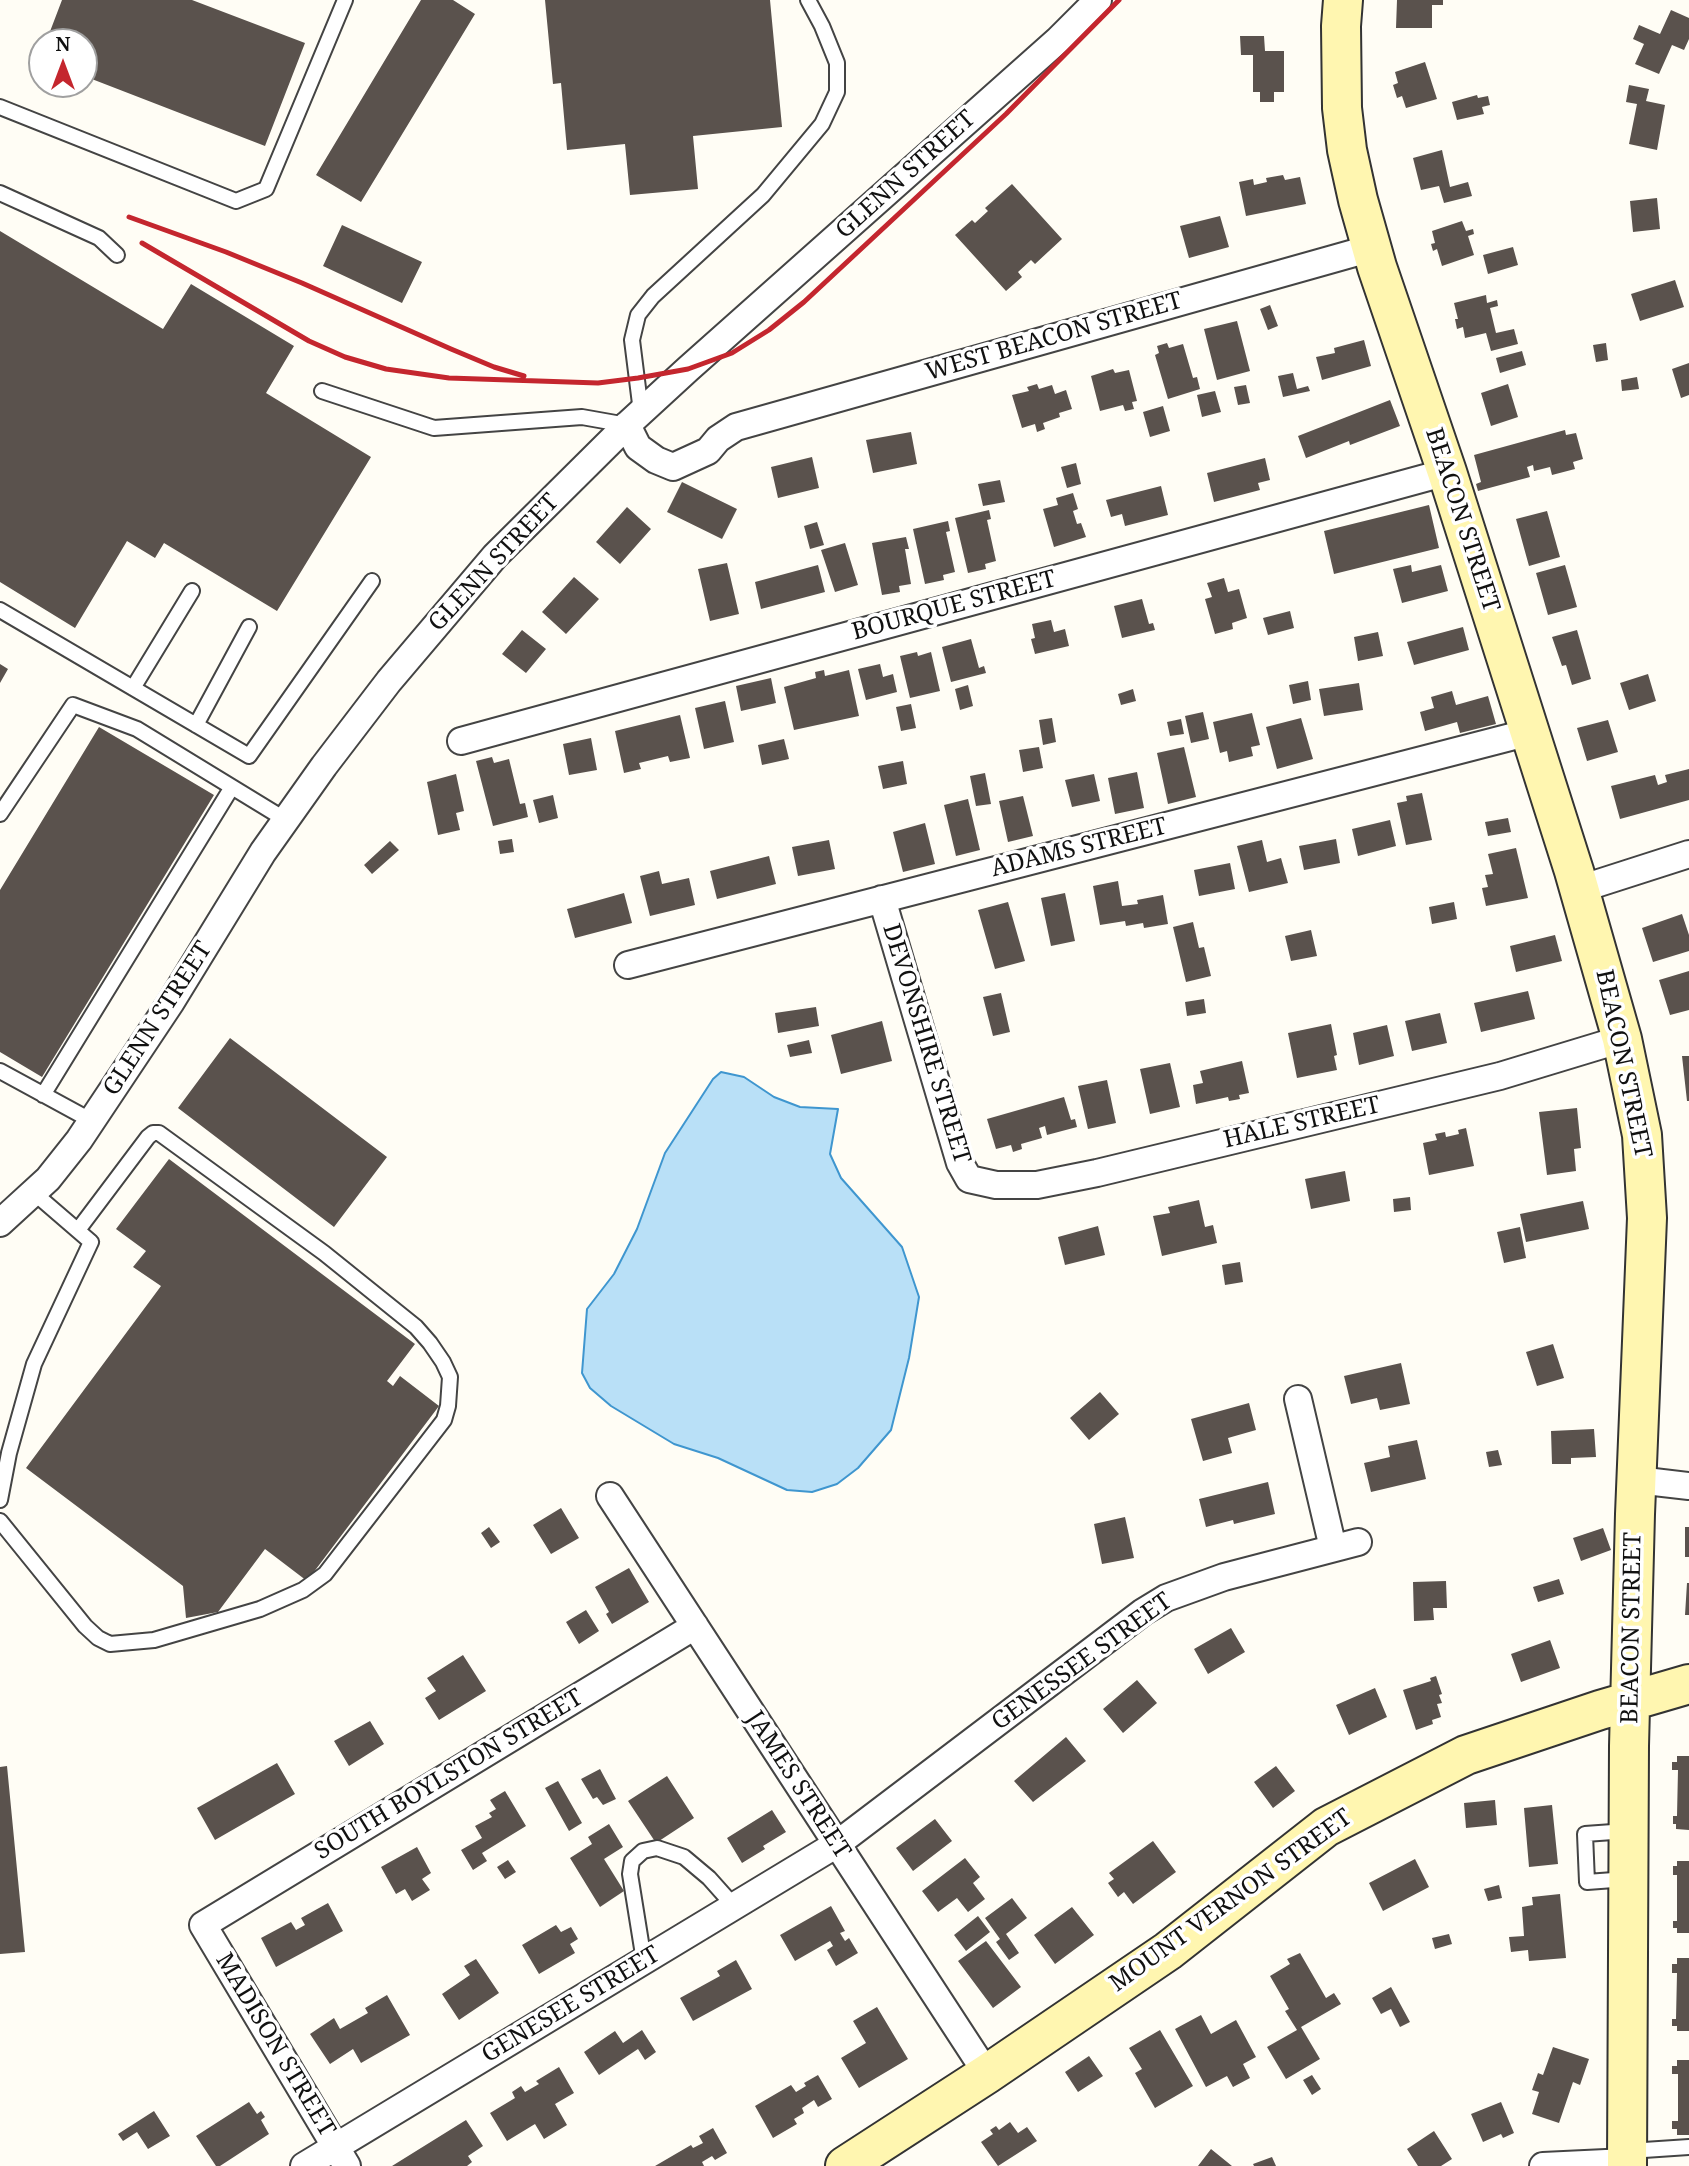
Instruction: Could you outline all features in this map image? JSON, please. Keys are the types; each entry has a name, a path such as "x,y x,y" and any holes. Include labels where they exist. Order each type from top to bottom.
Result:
{"main road":[{"name":"BEACON STREET","path":"1343,0 1343,118 1358,200 1580,889 1622,1039 1642,1135 1647,1218 1630,1702 1627,2160"},
{"name":"MOUNT VERNON STREET","path":"845,2166 1168,1951 1326,1827 1466,1755 1689,1684"}],"street":[{"name":"GLENN STREET","path":"0,1223 56,1169 92,1121 172,1002 263,852 389,681 495,556 634,418 1058,40 1098,0"},
{"name":"WEST BEACON STREET","path":"634,418 638,447 656,460 673,467 708,451 718,439 736,427 1372,248"},
{"name":"BOURQUE STREET","path":"461,741 1447,472"},
{"name":"ADAMS STREET","path":"628,965 1530,732"},
{"path":"1580,889 1689,854"},
{"name":"DEVONSHIRE STREET","path":"882,899 960,1163 969,1179 979,1181"},
{"name":"HALE STREET","path":"979,1181 996,1185 1037,1185 1097,1172 1500,1076 1622,1039"},
{"name":"GENESSEE STREET","path":"837,1844 1143,1612 1166,1598 1224,1577 1346,1545 1298,1399"},
{"path":"1637,1480 1689,1486"},
{"name":"JAMES STREET","path":"610,1496 987,2074"},
{"name":"SOUTH BOYLSTON STREET","path":"203,1925 695,1626"},
{"name":"GENESEE STREET","path":"304,2166 341,2157 644,1961 837,1844"},
{"name":"MADISON STREET","path":"203,1925 341,2157"},
{"path":"1543,2166 1627,2160"}],"lane":[{"path":"0,107 236,201 266,189 345,0"},
{"path":"322,391 434,428 582,417 634,418 632,340 638,315 653,296 763,195 822,124 838,92 837,63 808,0"},
{"path":"0,193 99,238 117,255"},
{"path":"0,610 249,756 372,580"},
{"path":"132,688 192,591"},
{"path":"196,725 249,627"},
{"path":"0,814 73,705 137,729 286,820"},
{"path":"43,1095 232,787"},
{"path":"0,1071 92,1121"},
{"path":"0,1521 85,1626 98,1638 110,1644 154,1640 260,1609 303,1590 325,1574 444,1420 448,1406 450,1389 447,1370 416,1327 324,1252 159,1133 148,1137 78,1230"},
{"path":"0,1500 9,1453 34,1364 91,1242 33,1192"},
{"path":"644,1961 629,1874 632,1861 643,1851 657,1848 684,1857 703,1872 734,1906"},
{"path":"1627,2160 1689,2147"}],"water":[{"path":"721,1072 744,1077 774,1097 800,1107 838,1109 830,1154 841,1178 902,1247 919,1297 909,1358 891,1430 858,1468 837,1484 812,1492 787,1490 718,1458 674,1444 611,1406 590,1388 582,1373 587,1309 614,1274 637,1229 665,1153 713,1079"}],"building":[{"path":"62,0 192,0 305,43 265,146 98,81 98,28 51,28"},
{"path":"421,0 453,0 475,14 361,202 316,175"},
{"path":"545,0 770,0 782,127 693,136 698,189 630,195 625,144 567,150 561,83 553,84"},
{"path":"1397,0 1443,0 1443,5 1432,5 1432,28 1396,28"},
{"path":"1671,10 1689,18 1689,39 1684,50 1672,45 1659,74 1635,64 1644,44 1633,39 1639,25 1660,34"},
{"path":"1240,36 1264,36 1265,51 1284,51 1284,92 1274,92 1274,102 1260,102 1260,92 1253,92 1253,55 1241,55"},
{"path":"1425,62 1437,99 1406,108 1402,96 1397,98 1393,85 1398,83 1395,72"},
{"path":"1629,85 1649,89 1646,101 1665,105 1657,150 1629,144 1637,104 1626,102"},
{"path":"1477,95 1478,98 1488,96 1490,105 1482,107 1484,114 1457,120 1452,102"},
{"path":"1442,150 1450,187 1468,182 1472,196 1444,203 1439,186 1421,190 1413,158"},
{"path":"1283,175 1285,180 1300,177 1306,204 1246,216 1239,182 1253,179 1254,185 1267,182 1266,178"},
{"path":"1012,184 1062,239 1035,264 1031,260 1018,272 1022,277 1006,291 955,235 972,220 975,223 988,211 985,208"},
{"path":"1657,198 1660,229 1633,232 1630,201"},
{"path":"1220,216 1229,247 1189,258 1180,226"},
{"path":"1462,221 1466,231 1473,229 1474,234 1468,236 1474,255 1442,266 1437,249 1433,251 1431,244 1435,243 1432,231"},
{"path":"342,225 422,262 402,303 323,266"},
{"path":"0,231 163,329 191,284 294,346 266,393 371,457 277,611 164,543 155,558 127,541 75,628 0,582"},
{"path":"1513,247 1518,265 1488,274 1483,255"},
{"path":"1675,280 1684,307 1640,321 1631,294"},
{"path":"1486,295 1487,303 1497,300 1498,306 1490,308 1496,333 1514,329 1518,344 1491,351 1486,333 1465,338 1463,327 1457,329 1455,319 1458,319 1454,303"},
{"path":"1270,305 1278,326 1268,330 1260,309"},
{"path":"1237,321 1250,371 1217,380 1204,329"},
{"path":"1364,340 1371,366 1322,380 1316,357 1335,353 1334,348"},
{"path":"1167,343 1169,348 1183,344 1193,378 1197,377 1200,389 1168,399 1155,355 1159,353 1157,346"},
{"path":"1606,343 1608,360 1596,362 1593,345"},
{"path":"1522,351 1526,365 1500,373 1496,358"},
{"path":"1689,363 1689,395 1681,398 1672,369"},
{"path":"1113,369 1115,373 1129,370 1137,401 1132,402 1134,409 1125,411 1123,405 1100,411 1091,376"},
{"path":"1293,373 1297,389 1308,386 1310,391 1283,397 1278,376"},
{"path":"1637,377 1639,389 1622,391 1621,380"},
{"path":"1037,384 1039,389 1052,385 1055,394 1066,390 1072,409 1043,423 1045,429 1037,432 1035,424 1022,428 1012,395 1029,391 1027,387"},
{"path":"1508,384 1518,417 1491,426 1481,393"},
{"path":"1246,385 1250,403 1238,405 1234,387"},
{"path":"1215,391 1221,412 1202,417 1197,395"},
{"path":"1390,400 1400,426 1350,445 1349,441 1306,458 1298,436"},
{"path":"1163,406 1170,431 1150,437 1143,412"},
{"path":"1565,430 1566,435 1576,433 1583,459 1573,462 1575,469 1552,475 1550,467 1534,471 1533,465 1527,467 1530,477 1478,491 1476,484 1481,482 1474,455"},
{"path":"911,432 917,464 873,473 866,440"},
{"path":"812,457 819,488 778,498 771,467"},
{"path":"1265,458 1270,480 1258,483 1260,490 1214,502 1207,473"},
{"path":"1076,463 1081,484 1067,488 1061,467"},
{"path":"1000,480 1005,502 983,506 978,484"},
{"path":"682,482 737,509 722,539 667,512"},
{"path":"1161,486 1168,515 1125,526 1122,514 1111,517 1106,500"},
{"path":"1073,493 1078,509 1073,511 1077,524 1081,523 1086,537 1054,547 1043,509 1058,505 1056,498"},
{"path":"1429,505 1439,548 1334,574 1324,531"},
{"path":"627,507 651,529 620,564 596,542"},
{"path":"989,510 991,519 987,520 996,561 985,564 986,569 968,573 955,518"},
{"path":"1547,511 1560,557 1529,566 1516,519"},
{"path":"948,521 950,531 946,532 955,572 943,575 944,580 925,584 913,529"},
{"path":"817,522 824,545 810,549 804,526"},
{"path":"906,537 909,549 905,549 911,584 899,586 900,592 882,595 872,543"},
{"path":"845,543 858,585 835,592 821,550"},
{"path":"727,563 739,614 710,621 698,569"},
{"path":"818,565 825,592 761,609 755,582"},
{"path":"1411,565 1412,572 1441,565 1448,591 1402,603 1393,569"},
{"path":"1565,565 1577,607 1548,615 1536,573"},
{"path":"574,577 599,599 566,634 542,612"},
{"path":"1224,578 1228,592 1239,589 1247,618 1232,623 1233,629 1215,634 1205,599 1212,597 1207,583"},
{"path":"1142,599 1149,624 1153,623 1155,630 1122,638 1114,606"},
{"path":"1290,611 1294,628 1268,635 1263,618"},
{"path":"1051,620 1054,632 1065,629 1069,646 1035,654 1031,639 1035,638 1032,624"},
{"path":"1463,627 1469,650 1414,665 1407,642"},
{"path":"522,630 546,649 526,673 502,654"},
{"path":"1577,630 1591,679 1572,685 1566,665 1562,666 1552,637"},
{"path":"1378,632 1383,656 1358,661 1354,637"},
{"path":"971,639 979,668 984,666 986,673 951,682 942,647"},
{"path":"917,652 918,656 931,652 940,691 910,698 900,656"},
{"path":"0,664 8,669 0,683"},
{"path":"880,664 883,677 893,674 897,692 866,700 858,669"},
{"path":"824,670 825,676 849,670 859,716 794,730 784,687 816,678 815,672"},
{"path":"1648,674 1656,701 1629,710 1620,683"},
{"path":"771,678 776,703 741,711 736,686"},
{"path":"1308,681 1311,700 1293,704 1289,685"},
{"path":"1359,683 1363,710 1324,716 1319,689"},
{"path":"968,685 973,706 960,710 955,689"},
{"path":"1133,689 1136,701 1121,705 1118,694"},
{"path":"1452,691 1456,705 1488,696 1496,724 1460,733 1457,722 1425,731 1420,712 1434,708 1431,697"},
{"path":"725,701 734,742 704,749 695,708"},
{"path":"911,704 916,728 901,731 896,707"},
{"path":"1203,712 1209,739 1191,743 1185,716"},
{"path":"1252,713 1260,745 1251,747 1253,756 1229,762 1227,751 1220,753 1213,722"},
{"path":"680,715 690,758 670,762 668,756 639,763 641,769 624,773 615,731"},
{"path":"1052,718 1056,742 1043,745 1039,720"},
{"path":"1301,718 1313,759 1277,769 1266,727"},
{"path":"1181,719 1184,734 1170,736 1167,722"},
{"path":"1608,720 1618,752 1587,761 1577,728"},
{"path":"99,727 214,795 42,1077 0,1052 0,890"},
{"path":"591,738 597,770 569,775 563,744"},
{"path":"784,739 789,759 762,765 758,745"},
{"path":"1039,747 1043,768 1023,772 1019,750"},
{"path":"1184,747 1196,797 1168,804 1157,753"},
{"path":"492,757 494,763 509,759 520,804 525,803 528,817 493,826 476,761"},
{"path":"903,761 907,784 883,789 878,766"},
{"path":"1689,769 1689,800 1620,819 1611,786 1655,775 1658,785 1667,782 1665,775"},
{"path":"1137,772 1144,808 1115,814 1108,778"},
{"path":"985,773 991,804 976,806 970,776"},
{"path":"456,774 464,811 456,813 460,830 438,835 427,782"},
{"path":"1094,774 1100,801 1072,807 1065,780"},
{"path":"1422,793 1432,840 1406,845 1397,803 1407,801 1406,796"},
{"path":"553,795 558,818 539,823 533,800"},
{"path":"1023,796 1033,836 1008,842 999,801"},
{"path":"968,799 980,850 956,856 944,805"},
{"path":"1508,818 1511,832 1488,836 1485,822"},
{"path":"1390,820 1396,846 1358,856 1352,829"},
{"path":"925,823 935,864 903,872 893,832"},
{"path":"512,839 514,852 500,854 498,841"},
{"path":"1336,839 1340,863 1304,870 1299,846"},
{"path":"829,840 835,869 798,876 792,847"},
{"path":"1262,840 1267,862 1281,858 1288,883 1249,892 1237,846"},
{"path":"390,841 399,850 372,874 364,865"},
{"path":"1516,848 1528,898 1486,906 1482,888 1488,887 1485,875 1493,874 1488,854"},
{"path":"769,856 776,884 717,899 710,871"},
{"path":"1230,863 1235,889 1199,896 1194,870"},
{"path":"659,871 662,884 689,878 695,905 650,916 640,876"},
{"path":"1118,881 1122,906 1138,904 1137,900 1163,895 1168,924 1144,928 1143,923 1126,926 1125,921 1100,925 1093,886"},
{"path":"624,893 632,923 575,938 567,909"},
{"path":"1065,893 1075,941 1051,946 1041,898"},
{"path":"1008,902 1025,961 995,969 978,910"},
{"path":"1454,902 1457,919 1432,924 1429,907"},
{"path":"1682,914 1689,935 1689,951 1653,962 1642,928"},
{"path":"1193,922 1199,948 1204,947 1211,976 1186,982 1173,927"},
{"path":"1311,930 1317,956 1291,961 1285,936"},
{"path":"1555,935 1562,961 1516,972 1510,946"},
{"path":"1689,971 1689,1010 1670,1015 1659,980"},
{"path":"1528,991 1535,1019 1481,1032 1474,1003"},
{"path":"1001,993 1010,1032 993,1036 983,997"},
{"path":"1204,999 1206,1013 1187,1016 1185,1002"},
{"path":"816,1007 819,1026 778,1033 775,1013"},
{"path":"1440,1013 1447,1043 1412,1051 1405,1021"},
{"path":"882,1021 892,1061 841,1074 831,1035"},
{"path":"1331,1024 1337,1070 1297,1078 1288,1033"},
{"path":"1387,1025 1394,1056 1359,1065 1353,1033"},
{"path":"230,1038 387,1157 334,1227 178,1108"},
{"path":"809,1040 812,1053 790,1057 787,1045"},
{"path":"1682,1056 1689,1056 1689,1101 1687,1101"},
{"path":"1242,1061 1249,1093 1239,1095 1240,1099 1229,1101 1228,1097 1196,1104 1193,1085 1203,1083 1200,1071"},
{"path":"1170,1063 1180,1107 1150,1114 1140,1069"},
{"path":"1107,1080 1116,1123 1088,1129 1078,1086"},
{"path":"1064,1097 1071,1120 1075,1119 1077,1127 1047,1135 1045,1126 1039,1128 1042,1138 1021,1144 1022,1149 1013,1152 1011,1145 996,1149 987,1119"},
{"path":"1577,1108 1581,1148 1574,1149 1576,1171 1547,1175 1539,1112"},
{"path":"1466,1128 1474,1166 1429,1175 1423,1143 1437,1140 1435,1134 1445,1132 1446,1137 1459,1134 1458,1130"},
{"path":"169,1159 415,1344 387,1381 393,1386 400,1376 439,1406 307,1581 265,1549 218,1612 186,1618 183,1586 26,1468 161,1286 133,1267 146,1251 116,1229"},
{"path":"1345,1171 1350,1201 1311,1209 1305,1179"},
{"path":"1410,1197 1411,1210 1394,1212 1393,1199"},
{"path":"1199,1200 1205,1227 1213,1225 1217,1243 1162,1256 1153,1216 1170,1213 1168,1207"},
{"path":"1583,1201 1589,1229 1526,1242 1520,1214"},
{"path":"1098,1226 1105,1255 1065,1265 1058,1237"},
{"path":"1520,1227 1526,1258 1504,1263 1497,1232"},
{"path":"1240,1262 1243,1282 1225,1285 1222,1265"},
{"path":"1553,1344 1564,1378 1537,1386 1526,1352"},
{"path":"1401,1363 1410,1404 1380,1410 1377,1398 1351,1404 1344,1376"},
{"path":"1100,1392 1119,1414 1089,1440 1070,1418"},
{"path":"1249,1403 1256,1430 1228,1438 1232,1453 1203,1461 1191,1419"},
{"path":"1594,1429 1596,1457 1571,1458 1571,1464 1552,1464 1551,1431"},
{"path":"1417,1440 1426,1479 1371,1492 1364,1463 1390,1457 1388,1446"},
{"path":"1498,1450 1502,1465 1489,1467 1486,1452"},
{"path":"1268,1482 1275,1514 1234,1524 1233,1520 1206,1527 1199,1499"},
{"path":"561,1508 579,1538 551,1554 533,1525"},
{"path":"1125,1517 1134,1558 1102,1564 1094,1524"},
{"path":"489,1527 500,1542 491,1548 481,1533"},
{"path":"1685,1527 1689,1527 1689,1557 1685,1557"},
{"path":"1603,1528 1611,1550 1581,1561 1573,1538"},
{"path":"629,1568 649,1602 612,1624 606,1614 609,1612 595,1587"},
{"path":"1559,1579 1564,1594 1538,1602 1533,1587"},
{"path":"1446,1581 1447,1608 1433,1608 1434,1620 1414,1621 1413,1582"},
{"path":"1687,1583 1689,1615 1685,1615"},
{"path":"586,1610 599,1631 579,1644 566,1622"},
{"path":"1231,1628 1245,1652 1208,1674 1194,1649"},
{"path":"1550,1640 1560,1668 1521,1682 1511,1654"},
{"path":"463,1655 486,1691 439,1720 425,1698 436,1691 427,1678"},
{"path":"1436,1676 1442,1694 1439,1695 1442,1703 1437,1704 1441,1717 1432,1720 1433,1724 1416,1730 1403,1690 1431,1681 1430,1678"},
{"path":"1137,1680 1157,1703 1123,1733 1103,1709"},
{"path":"1375,1688 1387,1717 1349,1735 1336,1705"},
{"path":"370,1721 384,1744 349,1766 334,1741"},
{"path":"1066,1737 1086,1761 1033,1802 1014,1781"},
{"path":"1677,1756 1689,1756 1689,1830 1676,1829 1676,1824 1673,1824 1673,1816 1677,1816 1678,1770 1672,1770 1672,1762 1677,1762"},
{"path":"277,1763 295,1794 215,1840 197,1808"},
{"path":"7,1766 25,1952 0,1954 0,1767"},
{"path":"1276,1766 1295,1791 1273,1808 1254,1782"},
{"path":"600,1769 616,1799 603,1805 597,1797 593,1799 581,1779"},
{"path":"667,1776 694,1818 656,1843 628,1801"},
{"path":"558,1781 582,1823 569,1831 545,1788"},
{"path":"505,1791 526,1826 482,1853 487,1861 473,1870 461,1850 482,1838 475,1826 492,1817 489,1813 496,1809 490,1800"},
{"path":"1495,1800 1497,1825 1466,1828 1464,1803"},
{"path":"1552,1805 1558,1864 1529,1867 1524,1808"},
{"path":"772,1810 786,1832 742,1863 727,1838"},
{"path":"935,1819 952,1841 913,1871 896,1848"},
{"path":"609,1824 623,1847 604,1859 624,1891 600,1907 570,1858 592,1844 588,1837"},
{"path":"1153,1841 1176,1872 1133,1904 1124,1892 1118,1897 1108,1883 1114,1879 1109,1873"},
{"path":"417,1847 431,1873 422,1879 430,1890 412,1901 405,1889 396,1894 381,1867"},
{"path":"965,1858 980,1877 973,1883 985,1899 968,1912 957,1898 938,1912 922,1891"},
{"path":"1415,1859 1429,1887 1383,1911 1369,1883"},
{"path":"508,1860 516,1872 505,1879 497,1867"},
{"path":"1677,1861 1689,1861 1689,1933 1677,1933 1677,1928 1673,1928 1673,1921 1677,1921 1677,1875 1673,1875 1673,1866 1677,1866"},
{"path":"1499,1885 1502,1898 1488,1901 1484,1889"},
{"path":"1560,1894 1566,1958 1529,1961 1528,1950 1511,1952 1509,1937 1524,1936 1522,1907 1533,1905 1532,1897"},
{"path":"1012,1898 1027,1918 1006,1934 1019,1953 1009,1960 996,1942 1000,1939 985,1918"},
{"path":"328,1903 343,1931 276,1967 261,1938 291,1922 296,1930 305,1925 301,1918"},
{"path":"831,1906 845,1931 840,1933 845,1941 849,1938 858,1953 836,1966 827,1950 833,1946 830,1941 795,1961 780,1935"},
{"path":"1072,1907 1094,1935 1055,1964 1034,1935"},
{"path":"978,1916 990,1932 966,1951 954,1935"},
{"path":"556,1925 561,1932 571,1927 578,1939 570,1944 575,1953 539,1974 522,1945"},
{"path":"1449,1934 1452,1944 1435,1949 1432,1938"},
{"path":"986,1941 1021,1987 993,2008 958,1961"},
{"path":"1300,1953 1326,1998 1334,1993 1341,2004 1301,2027 1320,2059 1286,2079 1267,2047 1297,2030 1285,2011 1289,2009 1270,1976 1290,1964 1287,1959"},
{"path":"1677,1958 1689,1958 1689,2031 1677,2031 1677,2026 1672,2026 1672,2019 1676,2019 1677,1973 1672,1973 1672,1964 1677,1964"},
{"path":"476,1959 499,1993 459,2020 442,1994 470,1975 464,1966"},
{"path":"736,1960 752,1989 693,2021 680,1998 720,1976 717,1971"},
{"path":"1391,1987 1410,2022 1400,2027 1391,2009 1381,2014 1372,1998"},
{"path":"387,1995 410,2035 361,2063 353,2049 330,2064 310,2034 334,2018 340,2029 368,2013 365,2008"},
{"path":"877,2007 908,2059 859,2088 841,2058 866,2043 853,2021"},
{"path":"1201,2015 1211,2034 1236,2020 1256,2057 1243,2064 1250,2078 1233,2087 1227,2076 1206,2087 1175,2029"},
{"path":"642,2030 656,2052 645,2060 638,2049 599,2075 584,2052 615,2031 623,2043"},
{"path":"1160,2030 1193,2086 1155,2108 1135,2073 1142,2069 1129,2048"},
{"path":"1553,2047 1589,2059 1580,2085 1573,2082 1559,2123 1532,2114 1539,2092 1532,2090 1538,2073 1543,2075"},
{"path":"1089,2056 1103,2076 1078,2092 1065,2072"},
{"path":"1677,2060 1689,2060 1689,2135 1677,2135 1677,2129 1672,2129 1672,2121 1678,2121 1678,2074 1672,2074 1672,2066 1677,2066"},
{"path":"559,2067 574,2093 555,2104 567,2125 544,2139 535,2124 507,2141 490,2113 515,2098 512,2092 521,2086 525,2092 539,2084 536,2081"},
{"path":"818,2075 832,2099 818,2107 814,2100 802,2108 804,2113 794,2119 797,2124 773,2138 755,2106 791,2085 796,2092 806,2086 804,2083"},
{"path":"1312,2075 1321,2089 1312,2095 1303,2080"},
{"path":"249,2102 257,2114 261,2111 265,2117 261,2120 269,2134 216,2166 196,2136"},
{"path":"1501,2102 1514,2133 1503,2138 1501,2134 1483,2142 1471,2114"},
{"path":"154,2111 170,2136 148,2149 137,2132 123,2141 118,2134"},
{"path":"466,2120 483,2146 468,2156 472,2162 467,2166 392,2166"},
{"path":"1010,2122 1018,2133 1027,2127 1037,2141 998,2166 981,2142 993,2134 990,2130 996,2126 999,2130"},
{"path":"713,2128 727,2153 715,2160 712,2156 702,2162 704,2166 655,2166 691,2145 693,2148 703,2143 699,2136"},
{"path":"1434,2131 1452,2159 1441,2166 1418,2166 1407,2149"},
{"path":"1211,2149 1232,2166 1198,2166"},
{"path":"1272,2157 1276,2166 1253,2164"}],"railway":[{"path":"142,243 309,341 345,357 386,369 449,378 598,383 688,369 732,353 769,330 804,302 1006,114 1119,0"},
{"path":"129,217 226,252 494,367 524,376"}]}
